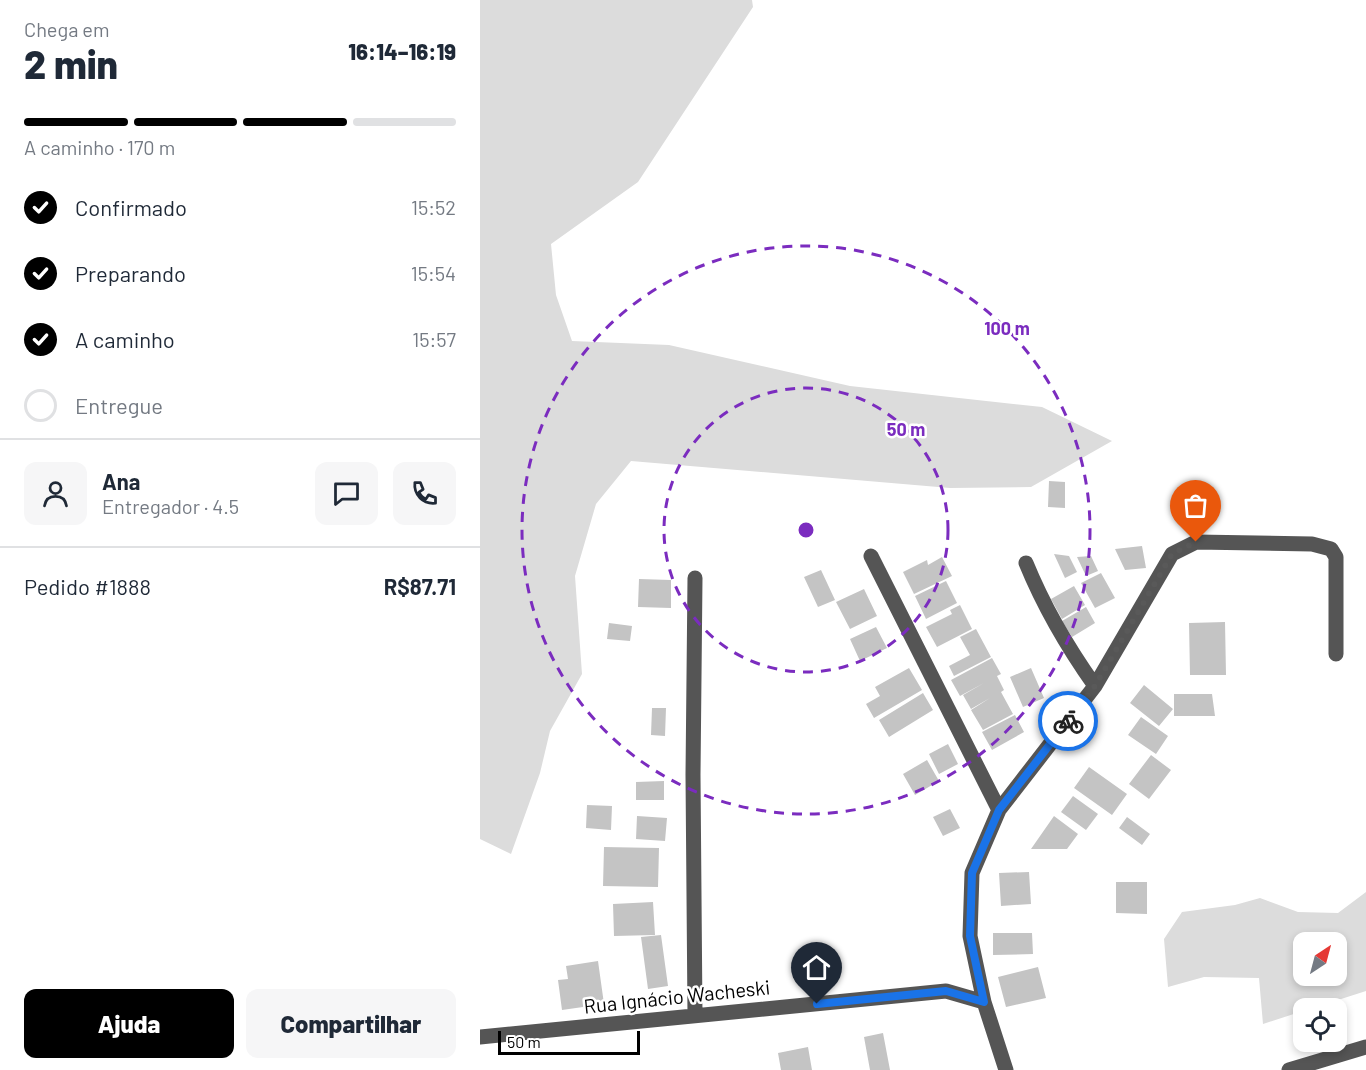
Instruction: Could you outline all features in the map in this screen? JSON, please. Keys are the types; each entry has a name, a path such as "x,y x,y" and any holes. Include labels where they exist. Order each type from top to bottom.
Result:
{"street":[{"path":"1006,1070 984,1002 970,936 972,873 999,810 1095,686 1172,554 1196,542 1312,544 1331,549 1336,557 1336,654"},
{"path":"871,556 999,810"},
{"path":"1026,563 1074,656 1095,686"},
{"path":"694,578 695,1016"},
{"name":"Rua Ignácio Wacheski","path":"480,1037 946,991 984,1002"},
{"path":"1289,1070 1366,1047"}],"shaded area":[{"path":"480,0 752,0 753,7 638,182 551,244 556,295 572,341 669,345 850,386 1042,407 1112,441 1031,487 950,488 631,461 596,504 575,576 582,674 550,731 540,773 511,854 480,839"},
{"path":"1366,892 1366,991 1344,998 1293,998 1293,1014 1263,1024 1259,978 1204,977 1168,987 1164,939 1182,912 1235,905 1260,898 1298,912 1338,913"}],"building":[{"path":"1049,481 1065,482 1065,508 1048,507"},
{"path":"1142,546 1146,568 1125,570 1115,549"},
{"path":"1054,554 1069,556 1077,572 1065,578"},
{"path":"1091,556 1098,571 1086,576 1077,557"},
{"path":"942,557 952,576 914,594 903,572 927,560 928,565"},
{"path":"821,570 835,600 818,607 804,577"},
{"path":"1101,573 1115,598 1095,608 1081,583"},
{"path":"639,579 671,580 671,608 638,607"},
{"path":"946,581 957,603 926,619 915,596"},
{"path":"1074,586 1085,605 1062,619 1051,599"},
{"path":"864,589 877,616 850,629 836,602"},
{"path":"960,605 972,629 937,647 926,627 952,614 950,610"},
{"path":"1086,607 1095,623 1072,637 1062,621"},
{"path":"1225,622 1226,675 1190,675 1189,623"},
{"path":"609,623 632,626 630,641 607,639"},
{"path":"876,627 887,648 860,661 850,639"},
{"path":"976,629 991,657 954,676 949,666 970,655 960,637"},
{"path":"992,658 1001,674 997,676 1004,690 1001,692 1013,714 983,730 971,710 990,698 971,709 963,695 984,683 960,696 951,680"},
{"path":"909,668 922,690 874,718 866,704 880,696 875,687"},
{"path":"1031,668 1044,698 1023,707 1010,677"},
{"path":"1144,685 1173,709 1159,726 1130,703"},
{"path":"923,693 933,710 889,737 879,720"},
{"path":"1174,694 1212,694 1215,716 1174,716"},
{"path":"652,708 666,708 665,736 651,735"},
{"path":"1015,715 1024,732 992,750 982,732"},
{"path":"1141,717 1168,736 1156,754 1128,735"},
{"path":"948,744 958,764 939,774 929,754"},
{"path":"1151,755 1171,770 1149,799 1129,784"},
{"path":"927,760 939,781 915,795 903,774"},
{"path":"1089,767 1127,794 1112,815 1074,788"},
{"path":"664,781 664,800 636,800 636,782"},
{"path":"1073,796 1098,814 1086,830 1061,812"},
{"path":"587,805 612,806 611,830 586,828"},
{"path":"950,809 960,828 943,836 933,817"},
{"path":"637,816 667,818 665,841 636,839"},
{"path":"1054,816 1078,834 1067,849 1031,849"},
{"path":"1127,817 1150,834 1142,845 1119,828"},
{"path":"604,847 659,848 658,887 603,886"},
{"path":"1029,872 1031,904 1001,906 999,873"},
{"path":"1116,882 1147,882 1147,914 1116,913"},
{"path":"653,902 655,935 614,936 613,904"},
{"path":"993,933 1032,933 1033,954 993,955"},
{"path":"661,935 668,986 648,989 641,937"},
{"path":"598,961 604,1004 562,1010 558,980 568,979 566,966"},
{"path":"1038,967 1046,998 1006,1007 998,977"},
{"path":"883,1033 890,1070 870,1070 864,1037"},
{"path":"808,1047 812,1070 781,1070 778,1053"}],"way so far":[{"path":"1068,721 1095,686 1172,554 1196,542"}],"route":[{"path":"817,1004 946,991 984,1002 970,936 972,873 999,810 1068,721"}]}
